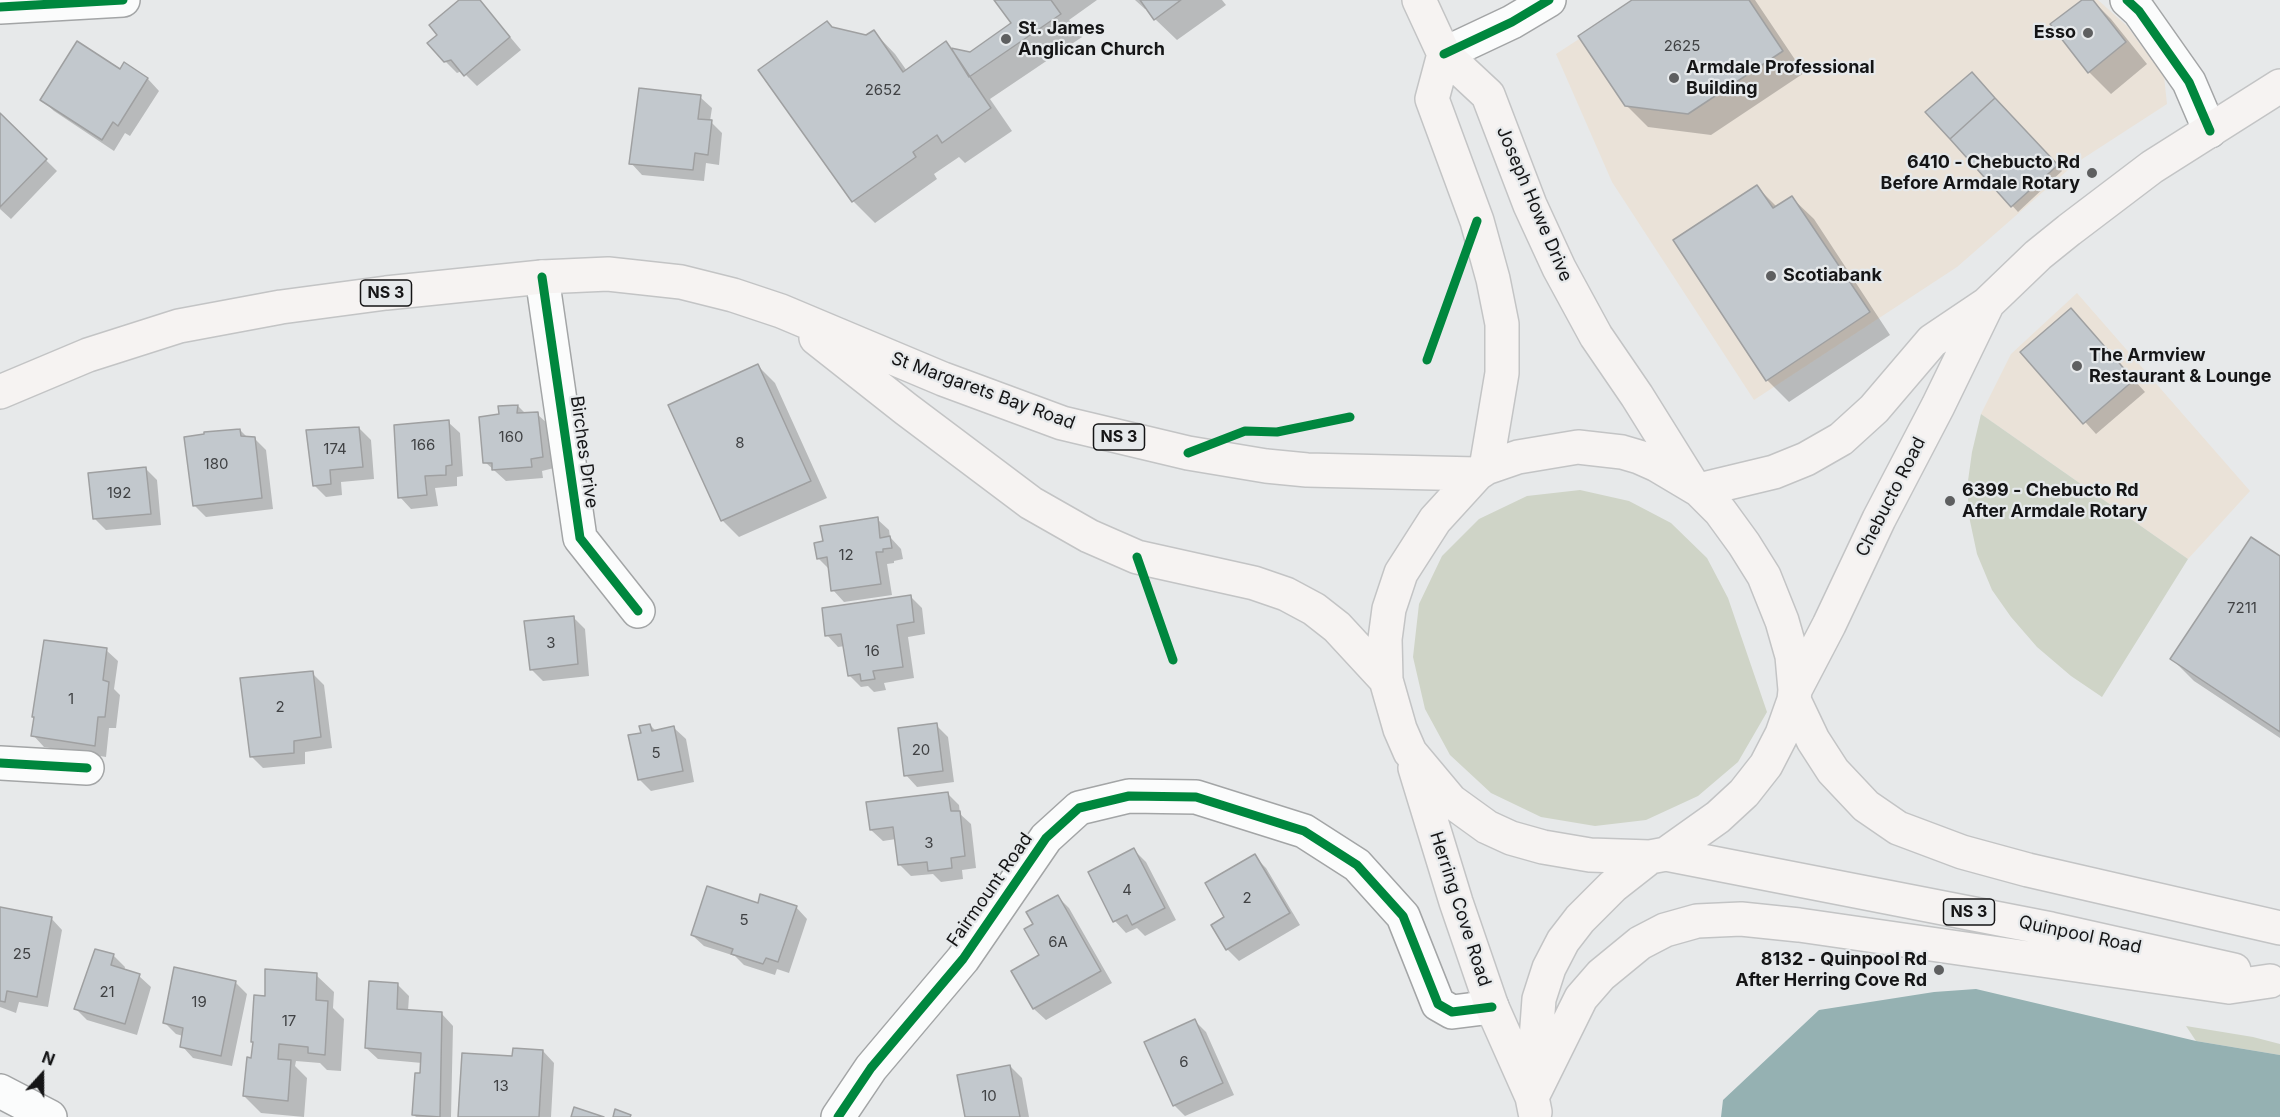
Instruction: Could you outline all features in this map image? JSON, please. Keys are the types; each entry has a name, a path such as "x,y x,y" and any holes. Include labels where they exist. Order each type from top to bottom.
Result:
{"main road":[{"name":"Joseph Howe Drive","path":"1419,0 1444,54 1488,95 1530,206 1559,268 1596,336 1695,488"},
{"path":"1444,54 1432,99 1476,221 1493,279 1502,324 1502,373 1481,471"},
{"name":"Chebucto Road","path":"1695,488 1774,472 1806,459 1841,439 1867,416 1932,341 1987,304 2038,255 2152,167 2280,86"},
{"name":"St Margarets Bay Road","path":"1,391 88,355 179,326 304,304 542,277 608,274 681,282 733,295 782,311 943,380 1062,423 1176,451 1266,466 1307,470 1481,471"},
{"name":"Chebucto Road","path":"1658,856 1718,817 1744,793 1766,765 1782,734 1794,695 1987,304"},
{"name":"St Margarets Bay Road","path":"782,311 906,409 1031,503 1089,536 1137,558 1254,583 1286,594 1314,609 1337,627 1386,680"},
{"path":"1410,752 1400,729 1386,680 1384,639 1389,609 1401,573 1435,520 1481,471 1535,454 1578,447 1622,452 1658,465 1695,488 1720,511 1738,536 1764,576 1782,621 1792,656 1794,695 1813,740 1833,771 1866,806 1898,828 1962,852 2028,870 2280,928"},
{"name":"Quinpool Road","path":"1410,752 1451,801 1487,827 1511,838 1543,847 1590,855 1658,856 2051,929 2220,965 2275,983"},
{"name":"Herring Cove Road","path":"1410,752 1456,902 1492,1007 1534,1107"},
{"path":"1534,1107 1539,999 1549,968 1563,940 1580,919 1614,886 1658,856"},
{"path":"1534,1107 1581,998 1600,975 1640,943 1665,930 1697,921 1741,919 1799,925 2229,987 2275,983"}],"street":[{"path":"0,7 123,0"},
{"path":"1444,54 1512,22 1549,0"},
{"path":"2127,0 2139,11 2189,82 2210,130"},
{"name":"Birches Drive","path":"542,277 580,538 638,611"},
{"path":"0,763 87,768"},
{"name":"Fairmount Road","path":"838,1117 871,1068 963,959 1046,838 1079,808 1129,796 1196,798 1304,831 1357,865 1403,916 1438,1004 1452,1012 1492,1007"},
{"path":"0,1091 50,1117"}],"shaded area":[{"path":"1639,0 2098,0 2127,26 2164,76 2167,104 2076,163 1957,267 1754,400 1612,182 1556,54"},
{"path":"2077,293 2250,491 2188,559 1981,414 2011,354"},
{"path":"1981,414 2188,559 2102,697 2071,676 2037,647 2011,617 1992,590 1977,554 1970,521 1967,488"},
{"path":"1580,490 1629,501 1671,523 1707,558 1728,598 1767,712 1738,762 1698,796 1646,820 1595,826 1541,817 1491,793 1450,755 1425,709 1413,657 1419,604 1442,556 1479,519 1527,496"},
{"path":"2186,1026 2280,1044 2280,1055 2196,1041"}],"water":[{"path":"1976,989 2196,1041 2280,1055 2280,1117 1721,1117 1723,1100 1819,1010 1934,992"}],"building":[{"path":"459,0 480,0 510,37 464,76 451,60 444,62 427,43 437,35 429,25"},
{"name":"St. James Anglican Church","path":"994,0 1051,0 1061,14 969,77 951,48 970,52 1011,23"},
{"name":"St. James Anglican Church","path":"1140,0 1181,0 1154,20"},
{"name":"Armdale Professional Building","path":"1632,0 1749,0 1783,51 1688,114 1625,106 1578,36"},
{"name":"Esso","path":"2082,0 2093,0 2126,42 2088,73 2050,24"},
{"path":"827,21 832,27 866,35 874,30 903,72 946,41 991,108 942,143 937,135 913,152 916,157 852,202 758,70"},
{"path":"77,41 120,69 124,62 148,78 118,126 113,122 102,140 40,100"},
{"path":"1972,72 1995,98 1950,139 1925,112"},
{"path":"639,88 701,95 698,119 712,120 708,155 695,153 693,170 629,164"},
{"path":"1995,98 2058,165 2011,207 1950,139"},
{"path":"0,113 47,159 0,207"},
{"name":"Scotiabank","path":"1757,185 1773,208 1792,196 1870,312 1766,381 1673,240"},
{"name":"The Armview Restaurant & Lounge","path":"2071,308 2134,380 2083,424 2020,352"},
{"path":"758,364 811,481 721,521 668,405"},
{"path":"518,405 517,413 538,412 543,457 531,459 532,467 492,470 492,463 483,463 479,417 499,414 498,406"},
{"path":"449,420 452,465 446,466 446,475 425,476 427,495 398,498 394,425"},
{"path":"359,427 363,467 330,470 331,484 313,486 306,430"},
{"path":"240,429 241,436 255,437 262,498 193,506 184,437 204,434 204,432"},
{"path":"146,467 151,514 93,519 88,473"},
{"path":"878,517 880,538 890,536 892,548 876,552 881,584 831,591 827,557 817,559 814,543 823,541 820,526"},
{"path":"2251,537 2280,556 2280,732 2170,659"},
{"path":"911,595 914,622 897,625 903,667 873,671 875,679 861,681 860,674 848,676 841,634 825,636 822,608"},
{"path":"574,616 578,664 530,670 524,621"},
{"path":"44,640 107,648 103,680 109,682 105,717 98,717 95,746 31,736"},
{"path":"313,671 321,737 294,741 294,753 250,757 240,678"},
{"path":"937,723 943,771 904,776 898,728"},
{"path":"650,724 652,731 674,726 683,771 638,780 628,735 641,733 639,726"},
{"path":"948,792 951,811 960,811 965,856 951,858 952,868 928,871 927,862 898,865 893,827 870,830 866,802"},
{"path":"1134,848 1165,908 1132,925 1127,915 1113,922 1088,872"},
{"path":"1255,854 1290,913 1226,950 1211,925 1224,917 1205,883"},
{"path":"707,886 758,903 760,894 797,906 778,962 766,958 763,964 731,954 733,949 691,935"},
{"path":"1058,895 1101,971 1033,1009 1011,971 1039,955 1024,929 1033,924 1026,912"},
{"path":"0,907 52,917 37,997 7,991 5,1002 0,1001"},
{"path":"95,949 114,954 111,965 140,974 125,1024 74,1009"},
{"path":"174,967 236,981 221,1056 180,1047 183,1028 163,1023"},
{"path":"265,969 317,973 316,1000 328,1001 325,1055 308,1053 308,1047 279,1044 278,1059 291,1060 288,1101 243,1096 247,1057 251,1058 253,1042 251,1042 254,995 265,996"},
{"path":"369,981 398,983 397,1009 442,1012 440,1117 412,1115 415,1073 420,1073 421,1053 365,1048"},
{"path":"1195,1019 1223,1083 1173,1106 1144,1042"},
{"path":"513,1048 543,1050 539,1117 458,1117 462,1053 512,1056"},
{"path":"1010,1065 1020,1117 965,1117 957,1075"},
{"path":"574,1107 604,1117 571,1117"},
{"path":"615,1109 631,1115 630,1117 613,1117"}],"cycle path":[{"path":"0,7 123,0"},
{"path":"1444,54 1512,22 1549,0"},
{"path":"2127,0 2139,11 2189,82 2210,131"},
{"path":"1427,360 1477,221"},
{"path":"542,277 580,538 638,611"},
{"path":"1188,453 1245,431 1277,432 1350,417"},
{"path":"1137,557 1173,660"},
{"path":"0,763 87,768"},
{"path":"838,1117 871,1068 963,959 1046,838 1079,808 1129,796 1196,797 1304,831 1357,865 1403,916 1438,1004 1452,1012 1492,1007"}],"place":[{"name":"Esso","path":"2088,33"},
{"name":"St. James Anglican Church","path":"1006,39"},
{"name":"Armdale Professional Building","path":"1674,78"},
{"name":"6410 - Chebucto Rd Before Armdale Rotary","path":"2092,173"},
{"name":"Scotiabank","path":"1771,276"},
{"name":"The Armview Restaurant & Lounge","path":"2077,366"},
{"name":"6399 - Chebucto Rd After Armdale Rotary","path":"1950,501"},
{"name":"8132 - Quinpool Rd After Herring Cove Rd","path":"1939,970"}]}
